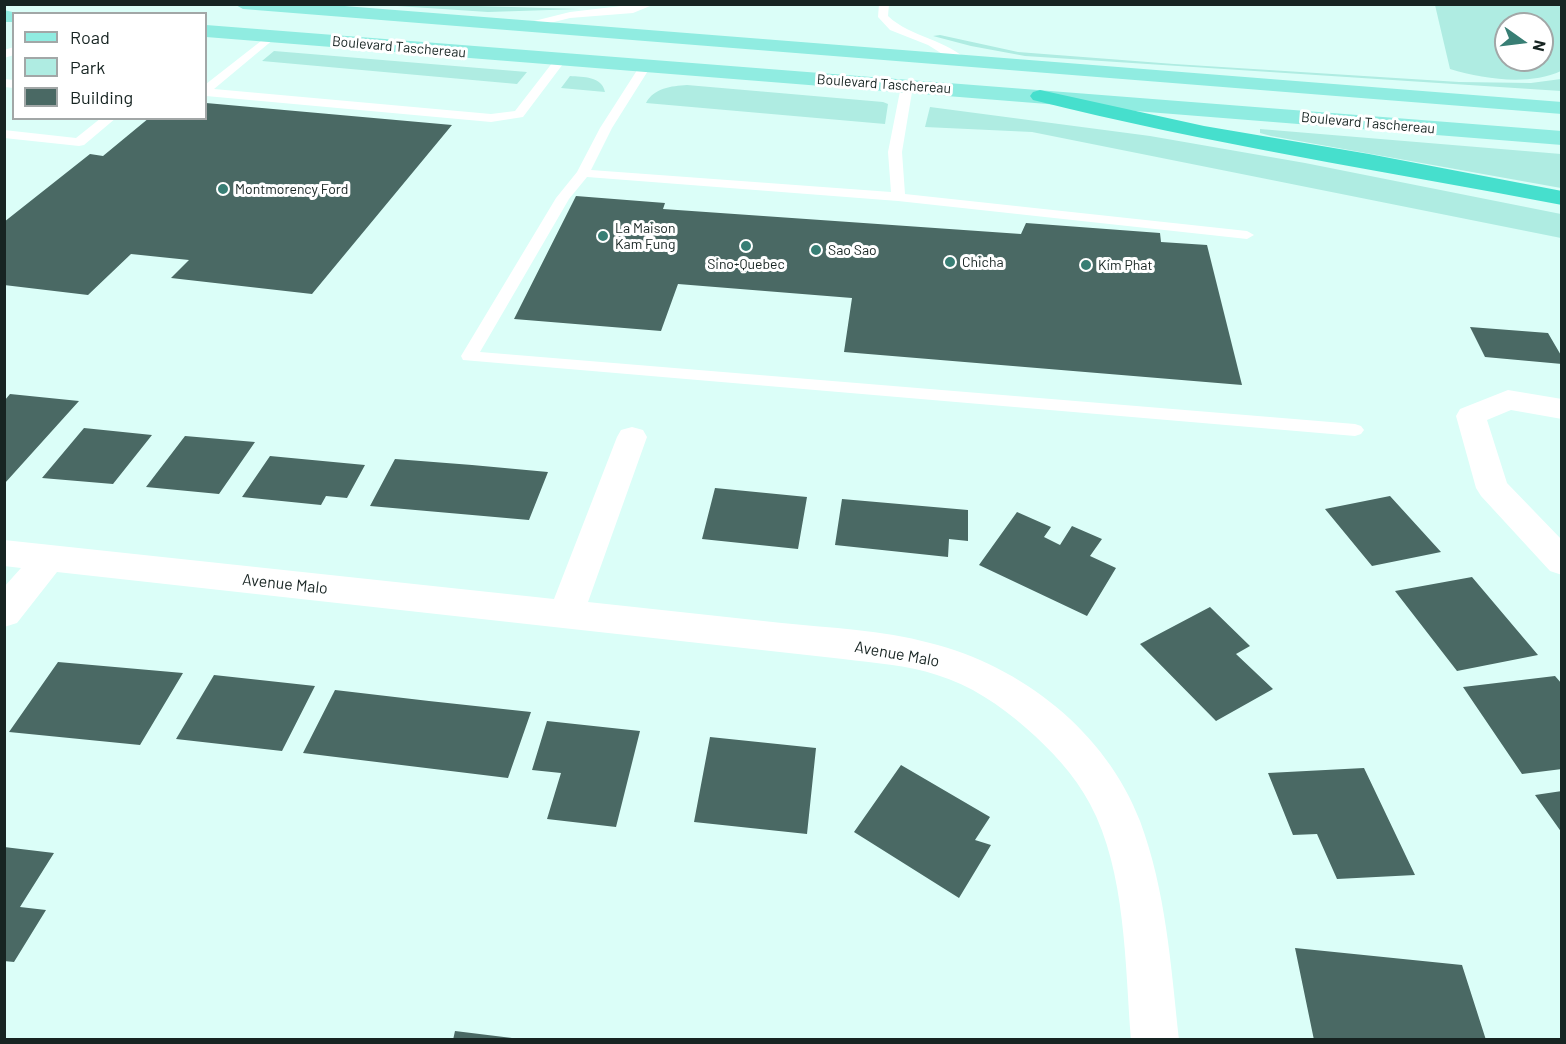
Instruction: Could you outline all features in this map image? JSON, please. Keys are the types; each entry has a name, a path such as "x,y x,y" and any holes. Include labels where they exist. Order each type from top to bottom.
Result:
{"highway":[{"path":"1040,96 1204,133 1369,161 1562,198"}],"main road":[{"name":"Boulevard Taschereau","path":"243,4 964,63 1562,108"},
{"name":"Boulevard Taschereau","path":"207,31 1562,138"}],"street":[{"path":"1562,409 1508,400 1471,416 1492,488 1562,562"},
{"path":"566,614 632,437"},
{"name":"Avenue Malo","path":"4,553 843,644 926,657 958,666 987,680 1021,701 1053,728 1079,756 1105,791 1121,827 1131,863 1145,939 1155,1040"},
{"path":"4,612 48,558"}],"lane":[{"path":"526,26 570,15 633,10 650,4"},
{"path":"884,4 883,17 888,25 932,43 964,63"},
{"path":"207,90 270,37"},
{"path":"207,91 491,118 519,114 560,60"},
{"path":"645,66 606,128 583,173 563,198 469,356 1355,430"},
{"path":"898,197 895,152 907,86"},
{"path":"4,134 79,142 107,120"},
{"path":"583,173 898,197 1247,235"}],"green space":[{"path":"382,5 580,9 488,12"},
{"path":"1435,5 1561,5 1561,71 1548,76 1520,80 1477,76 1450,69"},
{"path":"940,35 1018,52 1174,64 1459,82 1531,83 1561,79 1561,91 1025,56 933,36"},
{"path":"274,51 527,72 517,84 262,61"},
{"path":"570,76 596,80 605,92 561,88"},
{"path":"687,85 888,104 885,124 646,103 658,91"},
{"path":"930,107 1150,136 1305,163 1561,214 1561,238 1032,132 925,127"},
{"path":"1260,129 1561,154 1561,188 1271,136 1260,133"}],"building":[{"name":"Montmorency Ford","path":"207,103 452,125 312,294 171,278 189,260 131,254 88,295 4,285 4,222 90,154 103,156 147,120 207,120"},
{"path":"576,196 665,203 663,209 1021,234 1026,223 1160,233 1161,242 1207,245 1242,385 844,352 852,298 678,284 661,331 514,319"},
{"path":"1470,327 1548,333 1562,357 1562,364 1485,357"},
{"path":"10,394 79,401 5,483 5,400"},
{"path":"84,428 152,435 113,484 42,478"},
{"path":"185,436 255,442 219,494 146,487"},
{"path":"270,456 365,465 347,498 326,496 321,505 242,497"},
{"path":"395,459 548,472 529,520 370,506"},
{"path":"715,488 807,497 798,549 702,539"},
{"path":"1390,496 1441,552 1372,566 1325,509"},
{"path":"842,499 968,510 968,541 949,539 948,557 835,545"},
{"path":"1017,512 1051,527 1044,537 1060,545 1072,526 1102,539 1090,556 1116,568 1087,616 979,565"},
{"path":"1472,577 1538,655 1457,671 1395,591"},
{"path":"1210,607 1250,646 1236,654 1273,689 1216,721 1140,644"},
{"path":"58,662 183,673 140,745 9,732"},
{"path":"214,675 315,686 282,751 176,739"},
{"path":"1555,676 1562,684 1562,769 1522,774 1463,687"},
{"path":"335,690 531,712 508,778 303,753"},
{"path":"547,721 640,731 616,827 547,819 561,773 532,770"},
{"path":"710,737 816,748 807,834 694,822"},
{"path":"901,765 990,817 975,840 991,845 959,898 854,832"},
{"path":"1364,768 1415,875 1337,879 1317,834 1293,835 1268,773"},
{"path":"1562,791 1562,833 1535,795"},
{"path":"4,847 54,853 20,907 46,910 14,962 4,961"},
{"path":"1295,948 1462,965 1486,1040 1314,1040"},
{"path":"455,1031 512,1038 512,1040 453,1040"}],"place":[{"name":"Montmorency Ford","path":"223,189"},
{"name":"La Maison Kam Fung","path":"603,236"},
{"name":"Sino-Quebec","path":"746,246"},
{"name":"Sao Sao","path":"816,250"},
{"name":"Chicha","path":"950,262"},
{"name":"Kim Phat","path":"1086,265"}]}
